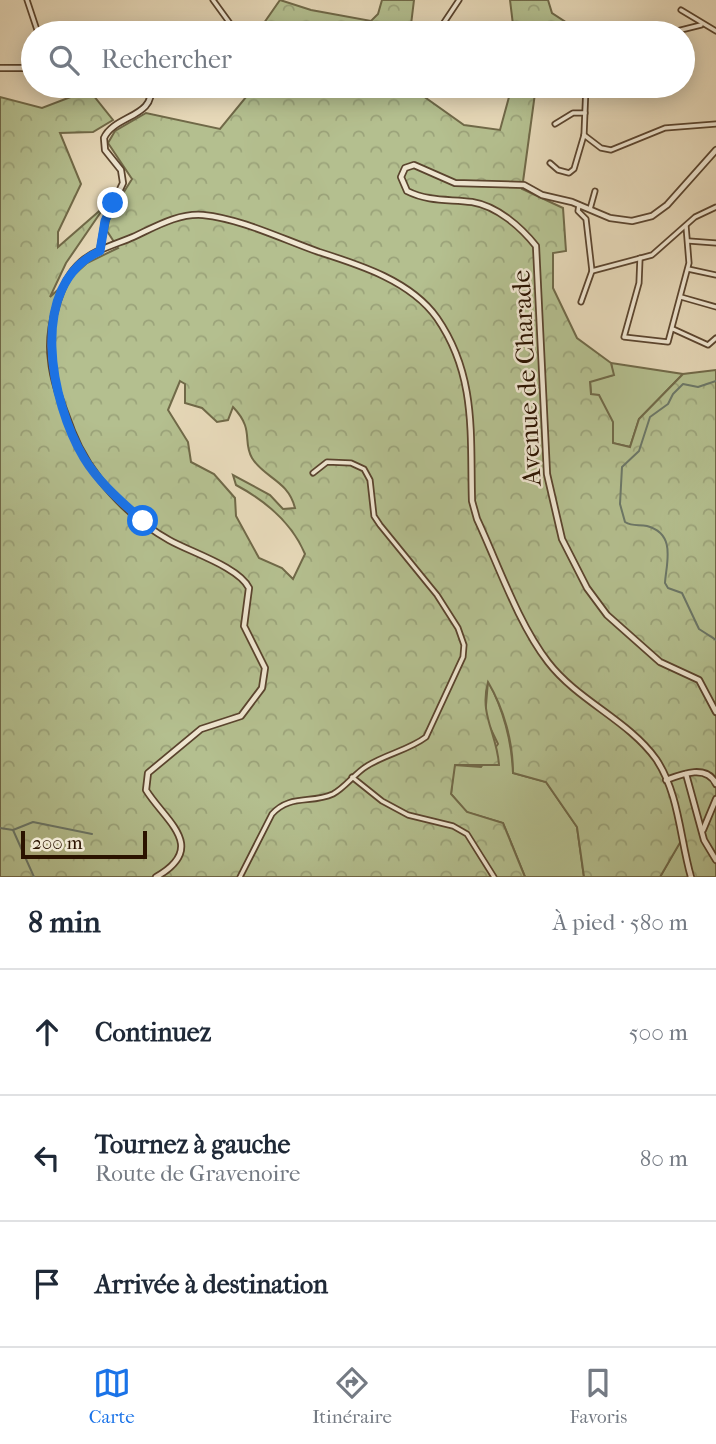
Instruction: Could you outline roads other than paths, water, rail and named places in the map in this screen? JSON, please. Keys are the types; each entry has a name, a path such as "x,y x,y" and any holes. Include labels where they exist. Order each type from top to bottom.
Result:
{"street":[{"path":"27,0 34,21"},
{"path":"213,0 228,21"},
{"path":"445,21 459,0"},
{"path":"681,10 716,31"},
{"path":"695,26 701,24"},
{"path":"0,68 21,68"},
{"path":"100,251 105,221 123,183 121,170 105,150 104,138 111,128 147,105 150,98"},
{"path":"550,163 558,170 569,173 574,169 584,135 586,98"},
{"path":"555,124 573,113 585,113"},
{"path":"584,135 601,148 611,150 665,128 716,124"},
{"name":"Avenue de Charade","path":"716,150 667,205 652,216 621,221 542,195 524,185 446,181 419,165 405,168 401,177 407,191 425,198 471,202 490,208 506,217 536,246 547,474 562,539 587,588 607,615 655,658 699,680 716,712"},
{"path":"590,209 595,191"},
{"path":"579,205 578,211 586,219 593,271 581,302"},
{"path":"593,271 652,255 695,217 716,207"},
{"path":"156,877 175,862 180,841 176,825 146,790 148,773 201,729 242,716 262,688 265,673 244,625 250,597 245,581 160,535 103,483 79,448 53,374 50,347 61,292 68,276 81,262 100,251 178,218 205,215 367,269 426,306 443,328 468,386 472,501 477,519 536,642 558,673 647,749 666,780 676,806 682,850 691,877"},
{"path":"640,258 639,283 624,337 668,342 688,269 689,241 686,226"},
{"path":"689,241 716,243"},
{"path":"688,269 716,275"},
{"path":"681,297 716,307"},
{"path":"673,329 708,345 716,338"},
{"path":"240,877 278,807 290,801 328,796 352,777 390,754 416,745 431,731 463,657 464,645 458,628 374,516 371,488 364,469 351,463 327,462 313,473"},
{"path":"666,780 685,774 707,773 716,784"},
{"path":"685,774 702,834 716,860"},
{"path":"352,777 382,802 408,815 453,826 467,834 494,877"},
{"path":"702,834 716,799"}],"waterway":[{"path":"716,381 698,387 683,384 668,404 650,417 639,451 622,467 620,504 625,522 647,526 663,536 668,550 665,583 668,588 682,593 699,629 716,640"},
{"path":"0,828 13,830 33,822 92,834"},
{"path":"13,830 34,877"}]}
